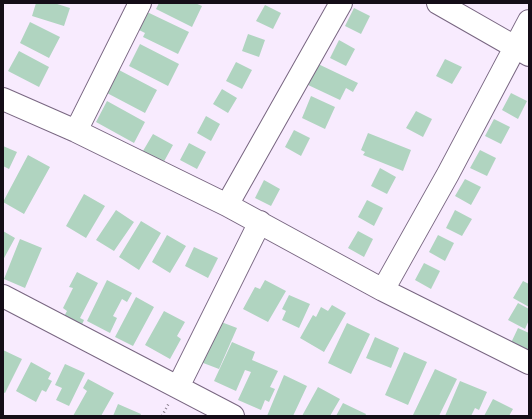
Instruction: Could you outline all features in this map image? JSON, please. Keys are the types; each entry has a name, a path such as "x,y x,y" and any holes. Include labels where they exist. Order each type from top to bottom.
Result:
{"street":[{"path":"76,131 140,3"},
{"path":"227,205 341,3"},
{"path":"438,3 522,51"},
{"path":"383,290 448,174 522,51 529,22"},
{"path":"3,99 76,131 227,205 383,290 529,363"},
{"path":"178,387 260,222"},
{"path":"3,296 233,416"}],"building":[{"path":"36,3 54,3 70,8 64,26 32,16"},
{"path":"159,3 195,3 202,6 192,27 156,9"},
{"path":"265,5 281,13 273,29 256,21"},
{"path":"354,8 370,16 361,34 345,26"},
{"path":"145,11 189,32 178,54 143,37 145,33 137,29"},
{"path":"30,22 60,37 49,58 20,43"},
{"path":"248,34 265,40 259,57 242,51"},
{"path":"339,40 355,49 346,66 330,58"},
{"path":"140,44 179,64 168,86 129,66"},
{"path":"19,51 49,67 39,87 8,71"},
{"path":"445,59 462,67 452,84 436,76"},
{"path":"236,62 252,70 242,89 226,81"},
{"path":"316,63 358,83 353,92 346,88 340,100 306,84"},
{"path":"119,70 157,90 145,113 107,93"},
{"path":"222,89 237,98 228,113 213,104"},
{"path":"511,93 527,101 518,119 502,110"},
{"path":"311,96 335,107 325,129 302,118"},
{"path":"107,101 145,122 134,143 96,122"},
{"path":"416,111 432,119 423,137 406,128"},
{"path":"206,116 220,124 211,141 197,133"},
{"path":"494,119 510,127 501,144 485,136"},
{"path":"294,130 310,138 301,156 285,147"},
{"path":"368,133 411,150 403,171 363,155 365,152 361,150"},
{"path":"153,134 173,145 161,167 140,156"},
{"path":"189,143 206,152 197,169 180,160"},
{"path":"3,146 17,152 9,169 3,166"},
{"path":"480,150 496,158 487,176 470,168"},
{"path":"28,155 50,167 24,214 3,202"},
{"path":"380,168 396,177 387,194 371,186"},
{"path":"465,179 481,187 471,205 455,196"},
{"path":"264,180 280,189 271,206 255,198"},
{"path":"84,194 105,206 86,238 66,226"},
{"path":"367,200 383,208 374,226 358,217"},
{"path":"116,210 134,222 114,251 96,240"},
{"path":"455,210 472,219 462,236 446,228"},
{"path":"141,221 161,233 139,270 119,257"},
{"path":"3,231 15,238 3,260"},
{"path":"358,231 373,239 364,257 348,248"},
{"path":"167,235 186,246 170,273 152,262"},
{"path":"438,235 454,243 445,261 429,252"},
{"path":"20,239 42,248 25,288 4,279"},
{"path":"194,247 218,258 208,278 185,266"},
{"path":"424,263 440,271 431,289 415,280"},
{"path":"77,272 98,283 80,318 84,320 79,331 61,322 67,311 63,308 73,288 69,287"},
{"path":"107,280 132,293 127,302 122,299 113,316 117,318 110,333 87,321"},
{"path":"265,280 286,291 268,322 243,309 255,287 260,289"},
{"path":"523,281 529,284 529,307 513,298"},
{"path":"289,295 310,304 299,328 282,320 286,311 282,309"},
{"path":"136,297 154,307 133,346 115,337"},
{"path":"518,303 529,309 529,320 525,329 508,320"},
{"path":"332,305 346,313 324,352 300,338 313,315 316,317 321,307 328,311"},
{"path":"164,311 185,322 177,336 181,339 170,359 145,345"},
{"path":"216,320 237,328 219,369 198,361"},
{"path":"347,323 370,334 351,374 328,363"},
{"path":"518,328 529,333 529,355 510,345"},
{"path":"375,337 399,348 391,368 366,358"},
{"path":"232,342 255,352 252,360 278,371 270,387 275,389 269,402 265,400 261,410 238,400 251,372 245,370 236,391 214,381"},
{"path":"3,350 22,359 5,393 3,392"},
{"path":"404,352 427,362 408,405 385,395"},
{"path":"31,362 51,373 48,379 52,381 46,392 42,390 36,402 16,391"},
{"path":"65,364 85,373 69,406 56,400 62,388 55,385"},
{"path":"435,369 457,379 439,416 415,416 413,415"},
{"path":"284,375 307,386 293,416 267,416"},
{"path":"88,379 114,393 101,416 73,416 87,391 83,388"},
{"path":"460,381 487,392 479,410 475,408 471,416 445,416"},
{"path":"318,387 340,399 330,416 302,416"},
{"path":"493,399 513,409 509,416 484,416"},
{"path":"343,403 366,414 365,416 336,416"},
{"path":"118,404 141,414 140,416 113,416"}]}
